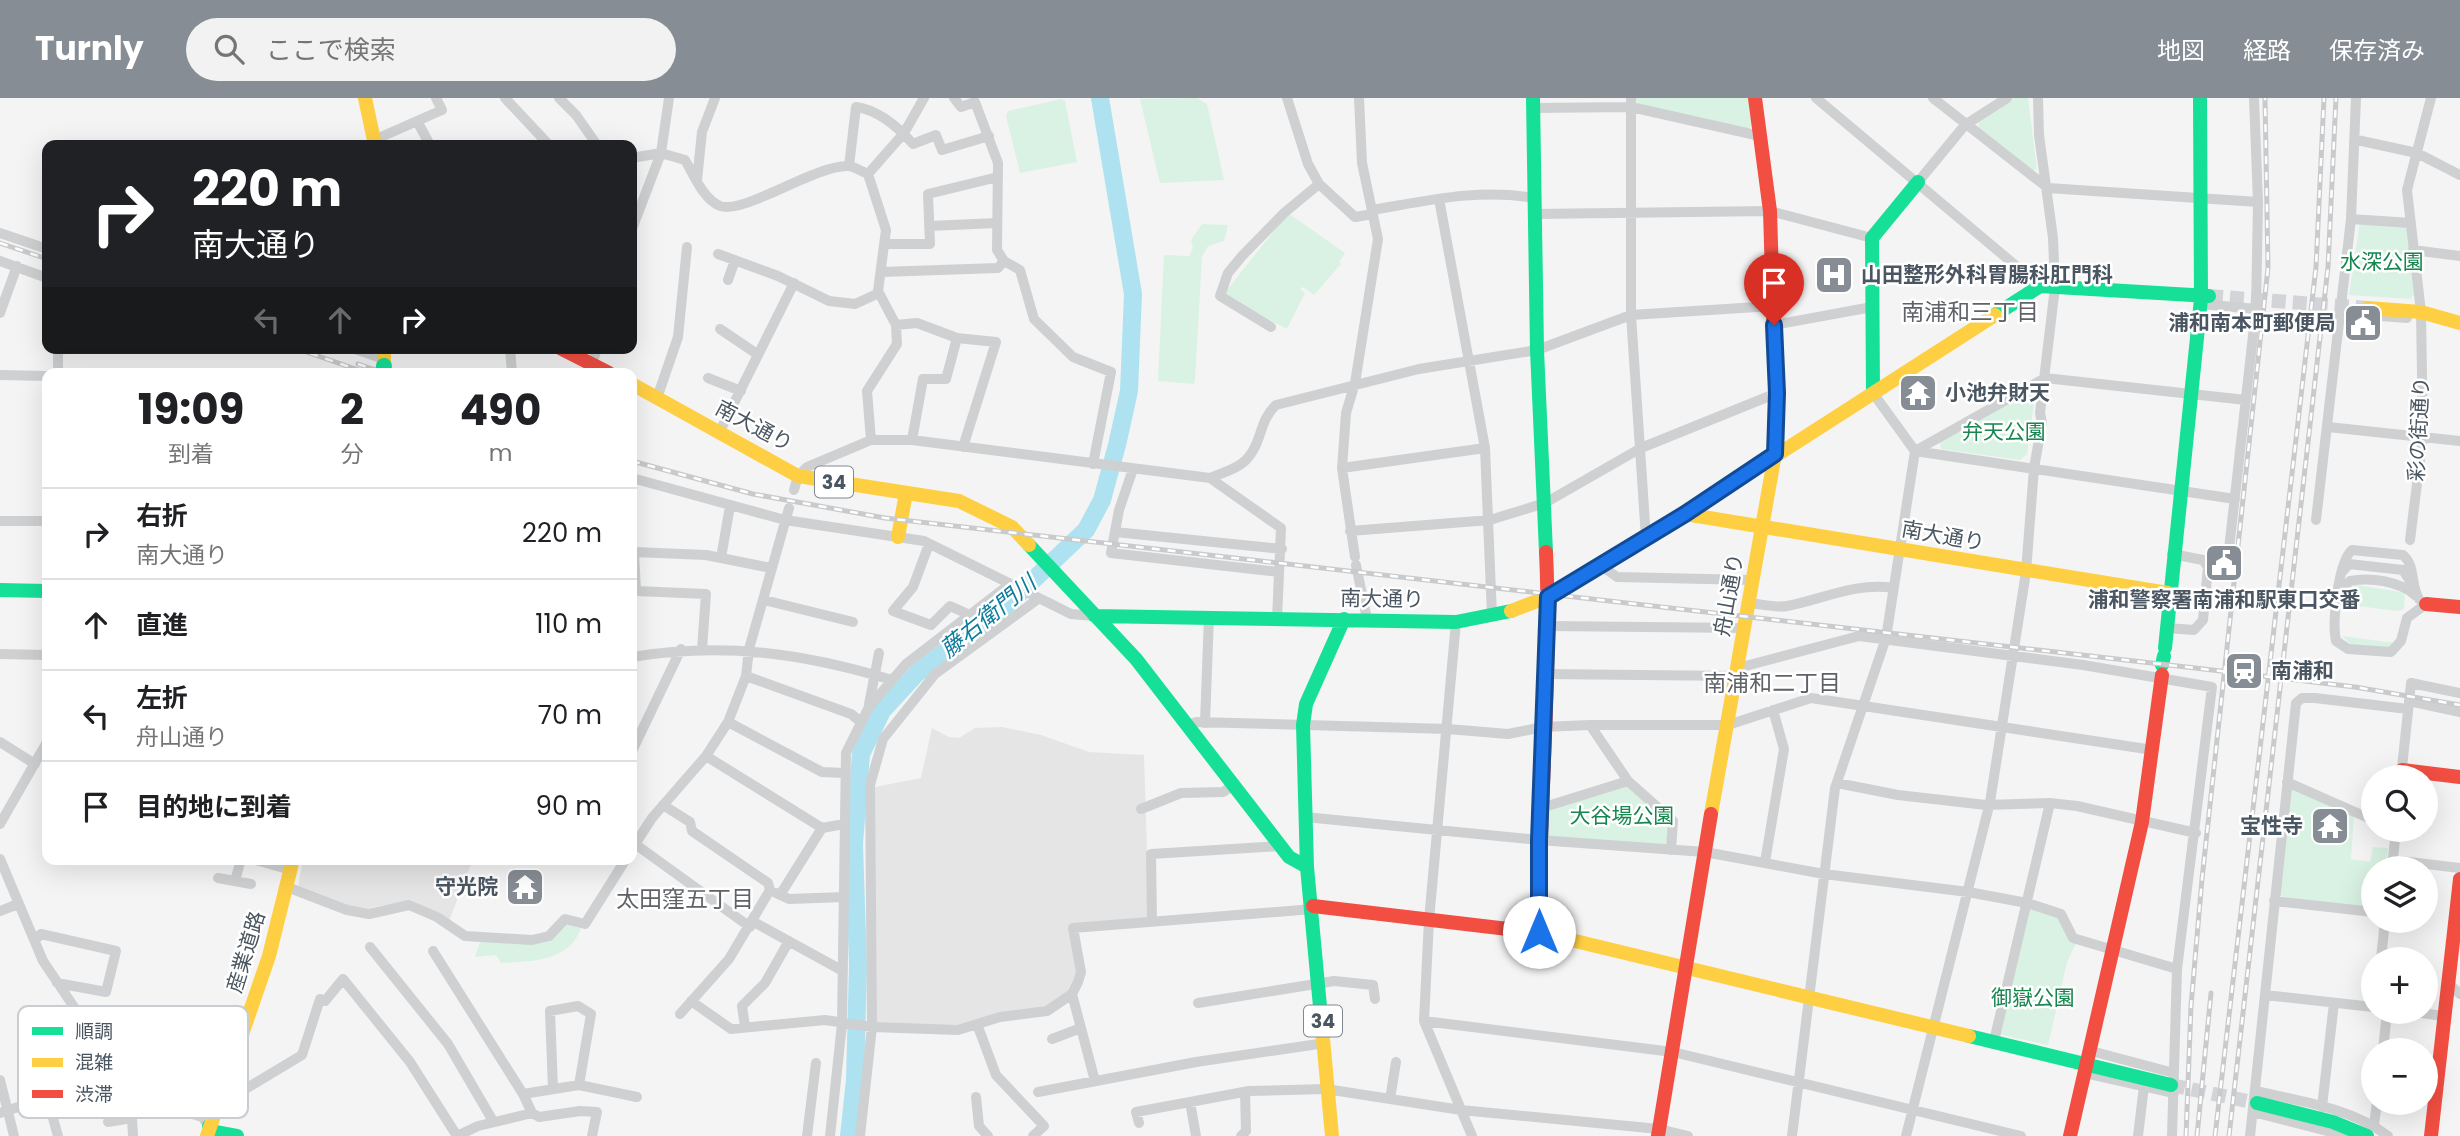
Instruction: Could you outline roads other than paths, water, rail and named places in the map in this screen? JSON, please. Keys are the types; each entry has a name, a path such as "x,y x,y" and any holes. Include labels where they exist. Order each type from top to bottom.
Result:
{"street":[{"path":"366,98 374,140"},
{"path":"381,140 442,110 436,98"},
{"path":"505,98 544,140"},
{"path":"559,98 576,115 594,140"},
{"path":"637,216 661,153 669,98"},
{"path":"697,180 702,132 715,98"},
{"path":"868,174 904,133 924,98"},
{"path":"954,98 961,107 975,102 989,136 998,163 997,250 1004,261 1020,270 1034,319 1073,358 1111,372 1096,465"},
{"path":"1287,98 1308,164 1319,184 1355,217 1439,199 1506,193 1534,206 1631,212 1770,211 1872,238"},
{"path":"1359,98 1362,163 1378,239 1355,383 1346,413 1342,468 1350,531 1367,618"},
{"name":"舟山通り","path":"1658,1132 1704,852 1775,454 1777,393 1770,211 1755,98"},
{"path":"1816,98 2048,287 2203,298 2256,309"},
{"path":"1933,98 2046,187 2258,202"},
{"path":"1792,1136 1837,783 1885,638 1915,451 1873,393 1872,238 1965,125 2007,98"},
{"path":"1906,1136 1990,802 2026,572 2034,468 2045,378 2048,287 2053,238 2038,98"},
{"path":"2070,1136 2143,822 2153,750 2167,628 2172,555 2203,298 2200,98"},
{"path":"2229,549 2256,309 2258,202 2254,98"},
{"path":"2316,520 2351,219 2357,140 2356,98"},
{"name":"彩の街通り","path":"2410,540 2423,436 2421,315 2407,190 2431,98"},
{"path":"1539,932 1539,840 1548,597 1537,350 1533,103 1631,103 1760,136"},
{"path":"1631,103 1631,315 1646,538"},
{"path":"849,166 856,107 869,109 904,133 913,144 936,135 942,150 989,136"},
{"path":"417,121 427,140"},
{"path":"2357,140 2417,153 2460,175"},
{"path":"637,158 661,153 684,160 707,197 719,206 733,209 799,180 849,166 868,174 886,230 879,293 895,325 897,344 867,391 871,440"},
{"path":"885,244 930,244 928,194 998,177"},
{"path":"1271,327 1220,296 1228,273 1242,256 1284,213 1319,184"},
{"path":"1439,199 1485,448 1492,616"},
{"path":"2351,219 2411,223"},
{"path":"929,226 998,223"},
{"path":"0,233 42,247"},
{"path":"657,398 678,337 687,247"},
{"path":"2413,250 2460,257"},
{"path":"718,254 794,283 829,301 855,304 879,293"},
{"path":"728,280 734,260"},
{"path":"0,261 42,276"},
{"path":"881,272 998,268 1004,261"},
{"path":"0,313 17,266"},
{"path":"720,431 794,283"},
{"path":"1685,514 1775,454 2048,287"},
{"path":"1210,478 1246,461 1256,445 1265,415 1276,405 1355,383 1469,360 1537,350 1631,315 1773,306"},
{"path":"1774,325 1872,307"},
{"path":"2368,308 2460,323"},
{"path":"2339,313 2421,315"},
{"path":"895,325 917,323 957,338 996,342 962,447"},
{"path":"720,329 757,354"},
{"path":"912,440 923,379 946,379 957,338"},
{"path":"366,354 384,362"},
{"path":"571,354 598,368"},
{"path":"592,365 595,354"},
{"path":"0,375 42,376"},
{"path":"708,378 740,391"},
{"path":"1915,451 2045,378 2246,400"},
{"name":"南大通り","path":"637,387 720,431 796,483 906,493 959,501 979,509 1012,527 1095,616 1367,618 1456,622 1492,616 1548,597 1685,514 2026,572 2168,593"},
{"path":"1350,531 1490,520 1545,503 1641,448 1777,393"},
{"path":"2328,427 2460,441"},
{"path":"796,483 807,467 871,440 912,440 1210,478 1281,527 1278,619"},
{"path":"1342,468 1485,448"},
{"path":"1915,451 2235,499"},
{"path":"1129,469 1111,553 1279,572"},
{"path":"637,479 785,520 929,544 1071,614 1095,616"},
{"path":"898,537 906,493"},
{"path":"720,558 730,506"},
{"path":"637,843 663,805 706,756 728,722 746,676 749,649 789,508"},
{"path":"0,521 42,522"},
{"path":"1115,532 1282,549"},
{"path":"929,544 913,587 893,611 931,625 950,606 970,615"},
{"path":"2355,549 2397,552 2410,563 2412,584 2423,602 2407,618 2396,649 2384,653 2348,649 2337,644 2334,634 2341,575 2346,557 2355,549"},
{"path":"637,552 720,558 771,568"},
{"path":"2167,628 2194,630 2203,620 2208,567 2203,560 2172,555"},
{"path":"1600,565 1617,577 1752,580"},
{"path":"2338,596 2345,584 2362,580 2404,586 2423,602 2460,607"},
{"path":"830,1136 844,1024 846,753 869,707 906,664 1011,585"},
{"path":"1749,603 1784,607 1852,588 1873,585 1894,588"},
{"path":"0,590 42,591"},
{"path":"637,591 706,594 702,649"},
{"path":"860,1136 870,1027 870,785 883,739 935,674 1035,597"},
{"path":"764,600 853,622"},
{"name":"34","path":"1095,616 1197,724 1234,785 1289,857 1307,867 1313,907 1332,1136"},
{"path":"1209,616 1197,724 1448,729 1508,734 1543,727 1590,724 1728,725 1811,698 2153,750"},
{"path":"1307,867 1303,725 1306,704 1344,619"},
{"path":"1456,622 1429,920 1424,1021 1472,1136"},
{"path":"1547,626 1744,628"},
{"path":"1545,674 1737,672 1858,636 2012,656 2163,664 2212,687 2196,833 2177,969 2172,1136"},
{"path":"637,656 681,649 749,649 892,680"},
{"path":"637,741 681,649"},
{"path":"869,707 879,653"},
{"path":"0,654 42,654"},
{"path":"746,676 851,713 861,722"},
{"path":"2403,765 2411,683 2460,693"},
{"path":"2250,1136 2296,703 2302,698 2409,705 2460,712"},
{"path":"1765,862 1784,748 1773,710"},
{"path":"728,722 822,772 844,773"},
{"path":"1590,724 1628,781 1673,821 1671,850"},
{"path":"0,742 34,764"},
{"path":"0,824 42,750"},
{"path":"706,756 822,828 844,824"},
{"path":"2438,776 2460,777"},
{"path":"1541,808 1628,781"},
{"path":"2287,782 2361,815"},
{"path":"1837,783 1898,795 1986,805 1990,802 2050,803 2196,833"},
{"path":"1141,809 1181,793 1223,792 1234,785"},
{"path":"1994,1041 2050,803"},
{"path":"663,805 690,822 692,831 768,883 775,892 789,899 844,897"},
{"path":"1305,817 1439,828 1539,840 1704,852 1824,874 1968,892 2027,903 2061,914 2073,938 2177,969"},
{"path":"680,1014 729,959 751,924 822,828"},
{"path":"1152,921 1152,854 1281,846"},
{"path":"637,849 751,924 789,941 843,971"},
{"path":"0,859 43,961 73,1006"},
{"path":"235,881 239,865"},
{"name":"産業道路","path":"248,1015 269,956 292,865"},
{"path":"287,887 347,910 369,914 409,905 437,917 466,936 532,940 549,936 565,919 585,924 622,865"},
{"path":"2438,867 2460,868"},
{"path":"218,878 251,884"},
{"path":"2431,1136 2444,1016 2454,989 2460,879"},
{"path":"2274,901 2361,911"},
{"path":"0,911 18,904"},
{"path":"691,1001 731,1029 825,1020 870,1027 958,1030 1046,1011 1072,994 1081,972 1073,928 1313,907 1539,932 1686,969 2088,1062 2173,1085"},
{"path":"36,940 41,934 116,951 106,992 57,983"},
{"path":"745,1027 742,1006 765,983 789,941"},
{"path":"370,947 447,1044 493,1121"},
{"path":"433,951 523,1094 532,1113 539,1118 580,1111 597,1112 592,1136"},
{"path":"248,1087 302,1055 320,999 325,1000 343,979 410,1062 457,1136 493,1121 532,1113"},
{"path":"1198,1003 1334,981 1373,985 1375,999"},
{"path":"1072,994 1095,1082"},
{"path":"2266,995 2361,1006"},
{"path":"2322,1107 2334,1003"},
{"path":"554,1089 550,1010 578,1006 591,1014 579,1085"},
{"path":"2438,1015 2444,1016"},
{"path":"1424,1021 1673,1052 2021,1136"},
{"path":"977,1024 996,1075 1044,1126 1033,1136"},
{"path":"1052,1039 1081,1028"},
{"path":"1038,1092 1195,1062 1325,1043"},
{"path":"1390,1099 1396,1062"},
{"path":"2088,1062 2144,1086 2173,1085"},
{"path":"807,1136 816,1063"},
{"path":"0,1080 3,1112 13,1136"},
{"path":"523,1094 579,1085 637,1097"},
{"path":"2138,1136 2144,1086"},
{"path":"1139,1123 1136,1112 1245,1092 1326,1089 1461,1110 1688,1136"},
{"path":"1241,1136 1246,1131 1245,1092"},
{"path":"976,1097 979,1126 988,1136"},
{"path":"1190,1102 1196,1136"},
{"path":"2255,1102 2322,1107 2371,1131"},
{"path":"2255,1102 2388,1136"},
{"path":"2255,1102 2340,1135"},
{"path":"53,1118 58,1136"},
{"path":"108,1122 132,1118 133,1136"},
{"path":"208,1131 237,1136"}],"waterway":[{"name":"藤右衛門川","path":"849,1136 855,1080 858,966 854,844 861,754 882,711 917,673 1009,603 1086,530 1102,500 1117,445 1129,391 1133,294 1100,98"}],"tunnel":[{"path":"2209,296 2368,308"},
{"path":"2171,1085 2257,1103"}],"railway":[{"path":"2186,1136 2191,1006 2202,879 2268,268 2265,98"},
{"path":"2215,1136 2316,267 2324,98"},
{"path":"2229,1136 2328,267 2336,98"},
{"path":"0,243 42,257"},
{"path":"312,354 353,368"},
{"path":"358,364 370,368"},
{"path":"637,462 753,494 885,518 2195,668 2355,687 2460,705"},
{"path":"2197,1136 2211,993"}],"place":[{"name":"山田整形外科胃腸科肛門科","path":"1834,275"},
{"name":"浦和南本町郵便局","path":"2363,323"},
{"name":"小池弁財天","path":"1918,393"},
{"name":"浦和警察署南浦和駅東口交番","path":"2224,563"},
{"name":"南浦和","path":"2244,671"},
{"name":"宝性寺","path":"2330,826"},
{"name":"守光院","path":"525,887"}],"district":[{"name":"南浦和三丁目","path":"1970,312"},
{"name":"南浦和二丁目","path":"1772,683"},
{"name":"太田窪五丁目","path":"685,899"}],"park label":[{"name":"水深公園","path":"2382,262"},
{"name":"弁天公園","path":"2004,432"},
{"name":"大谷場公園","path":"1622,816"},
{"name":"御嶽公園","path":"2033,998"}]}
